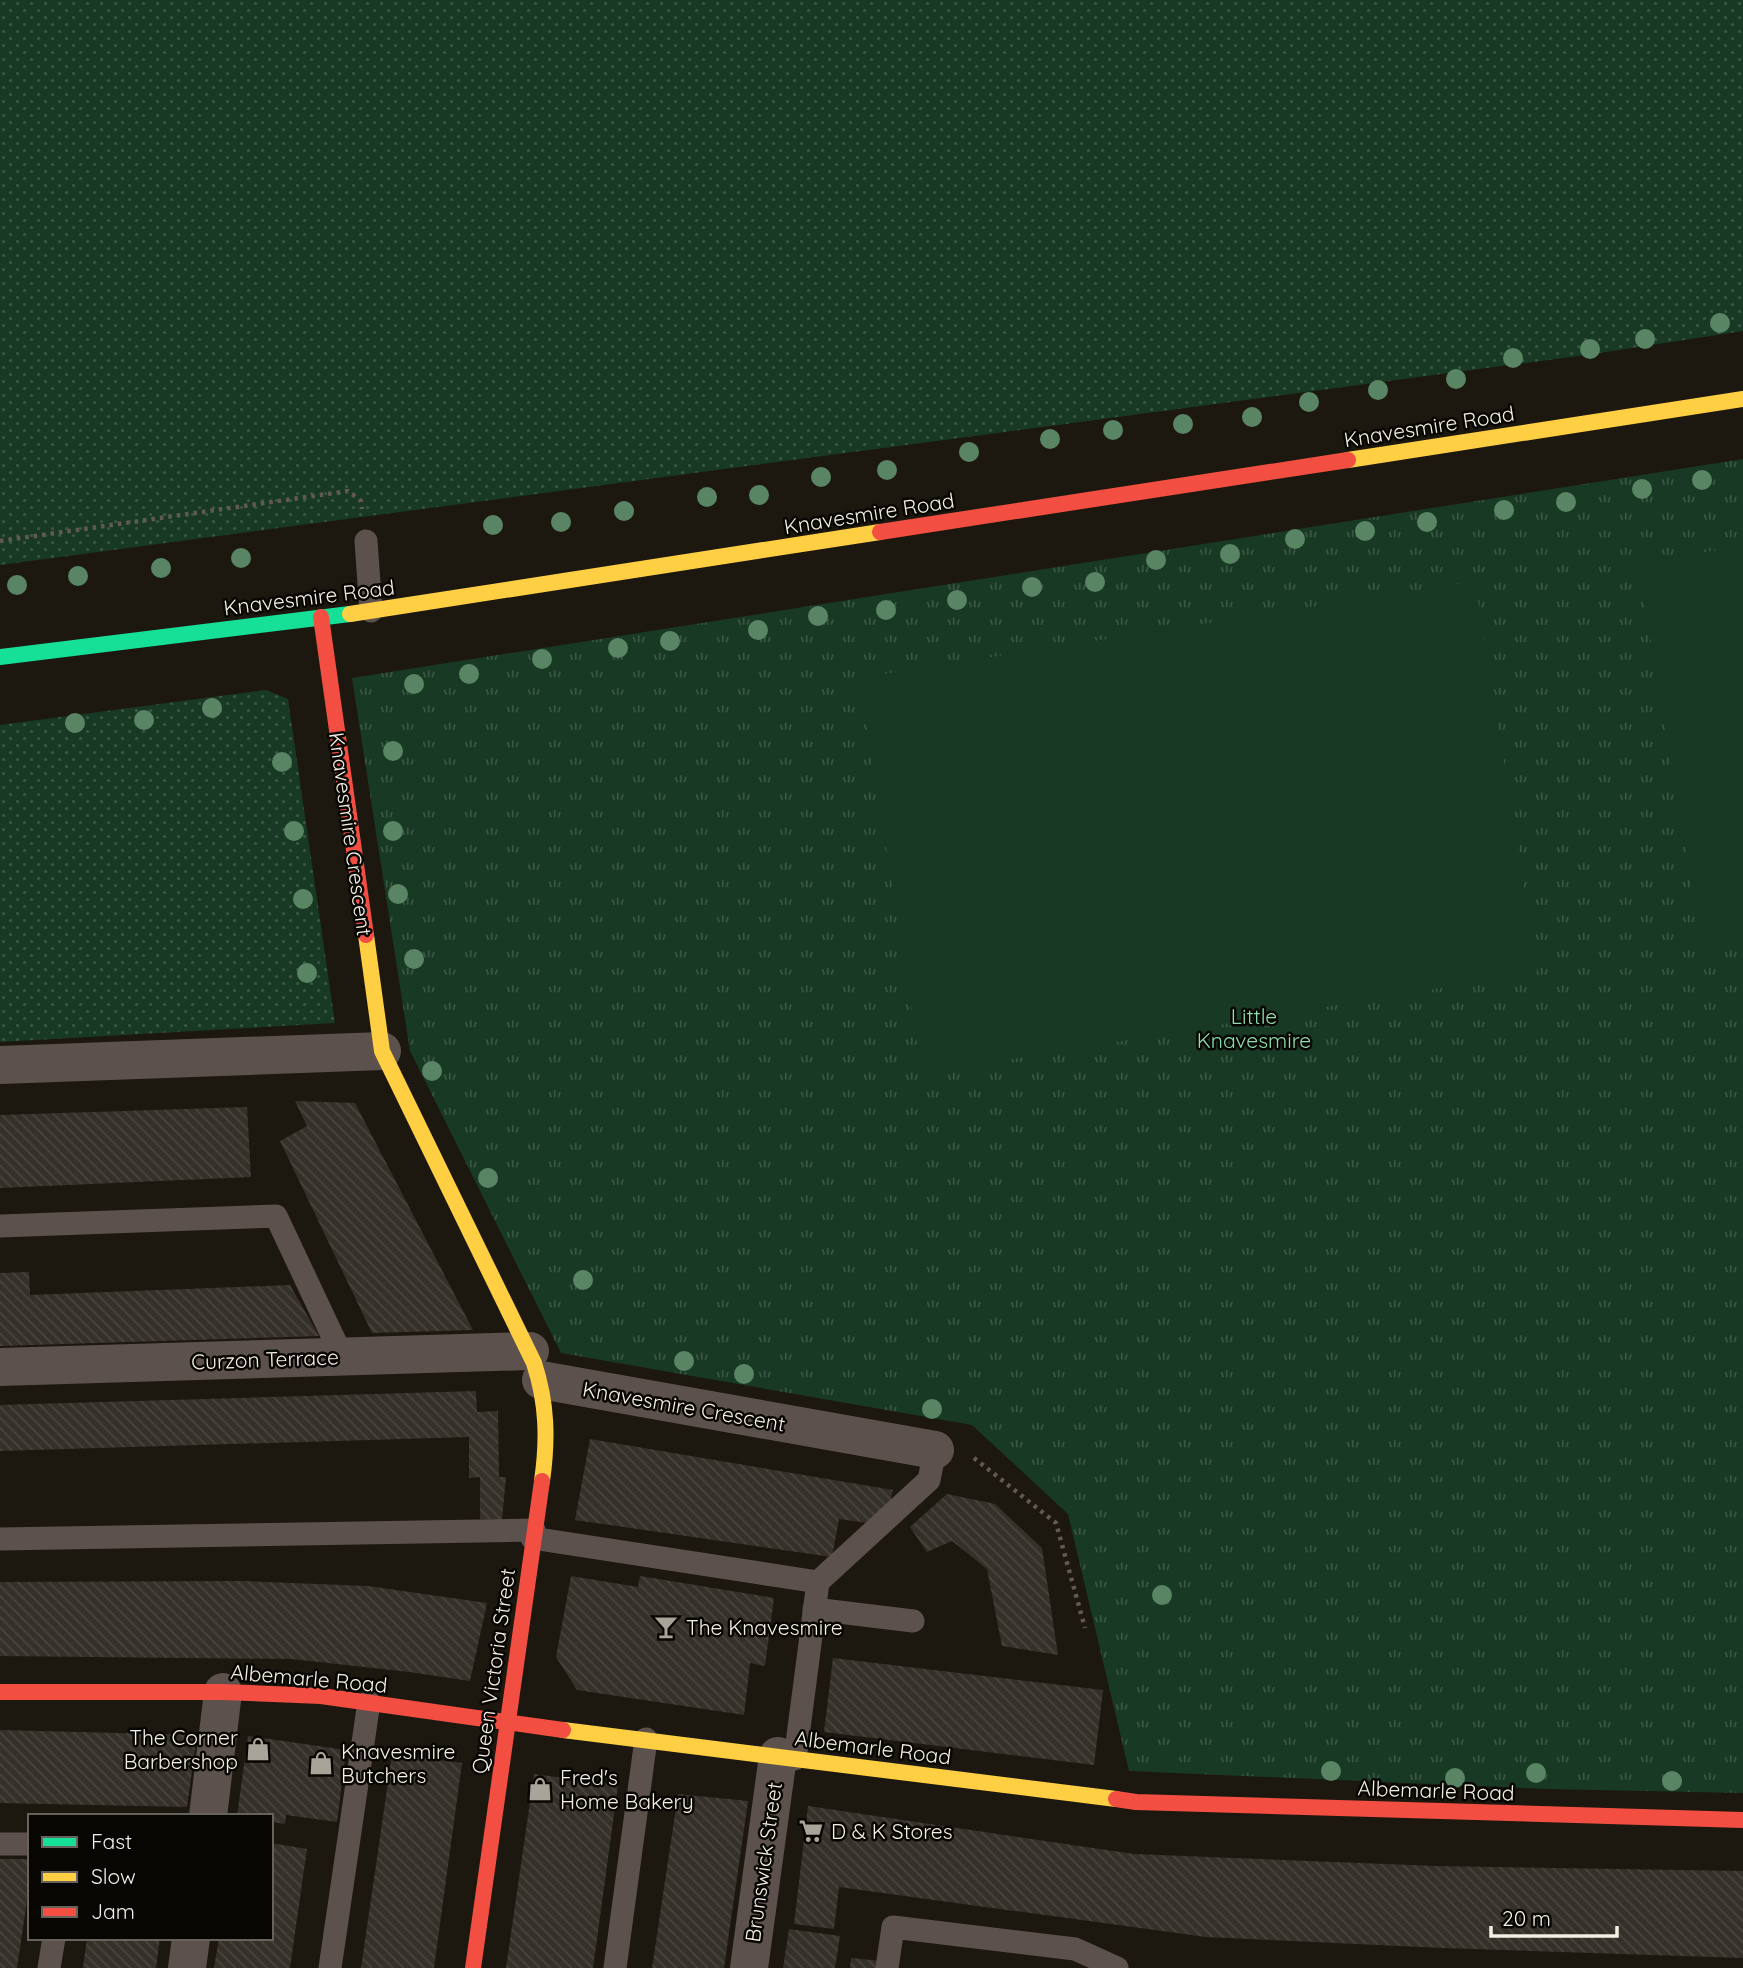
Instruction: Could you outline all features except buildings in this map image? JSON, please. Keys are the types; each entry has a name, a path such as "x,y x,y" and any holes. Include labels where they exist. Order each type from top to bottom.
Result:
{"street":[{"name":"Knavesmire Road","path":"0,657 371,611 1743,399"},
{"name":"Knavesmire Crescent","path":"321,617 382,1051 536,1365 935,1450"},
{"path":"0,1065 382,1051"},
{"name":"Curzon Terrace","path":"0,1367 342,1356 536,1365"},
{"name":"Queen Victoria Street","path":"473,1968 547,1445 548,1415 536,1365"},
{"name":"Albemarle Road","path":"0,1692 223,1692 321,1696 508,1723 1136,1802 1743,1821"},
{"path":"208,1814 223,1692"},
{"name":"Brunswick Street","path":"748,1968 786,1757"},
{"path":"187,1968 191,1940"}],"lane":[{"path":"366,541 371,611"},
{"path":"0,1226 276,1216 342,1356"},
{"path":"786,1757 818,1582 929,1480 935,1450"},
{"path":"0,1539 533,1534 818,1582"},
{"path":"814,1609 913,1621"},
{"path":"330,1968 369,1702"},
{"path":"615,1968 646,1739"},
{"path":"0,1844 28,1844"},
{"path":"887,1968 893,1927 1075,1949 1117,1968"},
{"path":"49,1968 54,1940"}],"path":[{"path":"0,541 348,491 361,501 366,541"},
{"path":"935,1450 962,1448 1056,1523 1085,1628"}],"green space":[{"path":"0,0 1743,0 1743,331 1593,354 0,565"},
{"name":"Little Knavesmire","path":"1743,459 1743,1793 1547,1789 1129,1771 1068,1514 972,1425 561,1353 410,1051 352,678"},
{"path":"1743,546 1743,942 1702,950 1638,563"},
{"path":"1475,581 1537,972 922,1074 859,678"},
{"path":"266,690 288,699 335,1023 0,1042 0,725"}],"traffic: fast":[{"path":"0,657 350,614"}],"traffic: slow":[{"path":"1348,460 1743,399"},
{"path":"350,614 880,532"},
{"path":"366,935 382,1051 534,1363 542,1392 545,1421 542,1481"},
{"path":"563,1730 1116,1799"}],"traffic: jam":[{"path":"880,532 1348,460"},
{"path":"321,617 366,935"},
{"path":"473,1968 542,1481"},
{"path":"0,1692 223,1692 321,1696 563,1730"},
{"path":"1116,1799 1136,1802 1743,1820"}],"place":[{"name":"The Knavesmire","path":"666,1627"},
{"name":"The Corner Barbershop","path":"258,1749"},
{"name":"Knavesmire Butchers","path":"321,1763"},
{"name":"Fred's Home Bakery","path":"540,1789"},
{"name":"D & K Stores","path":"811,1831"}]}
